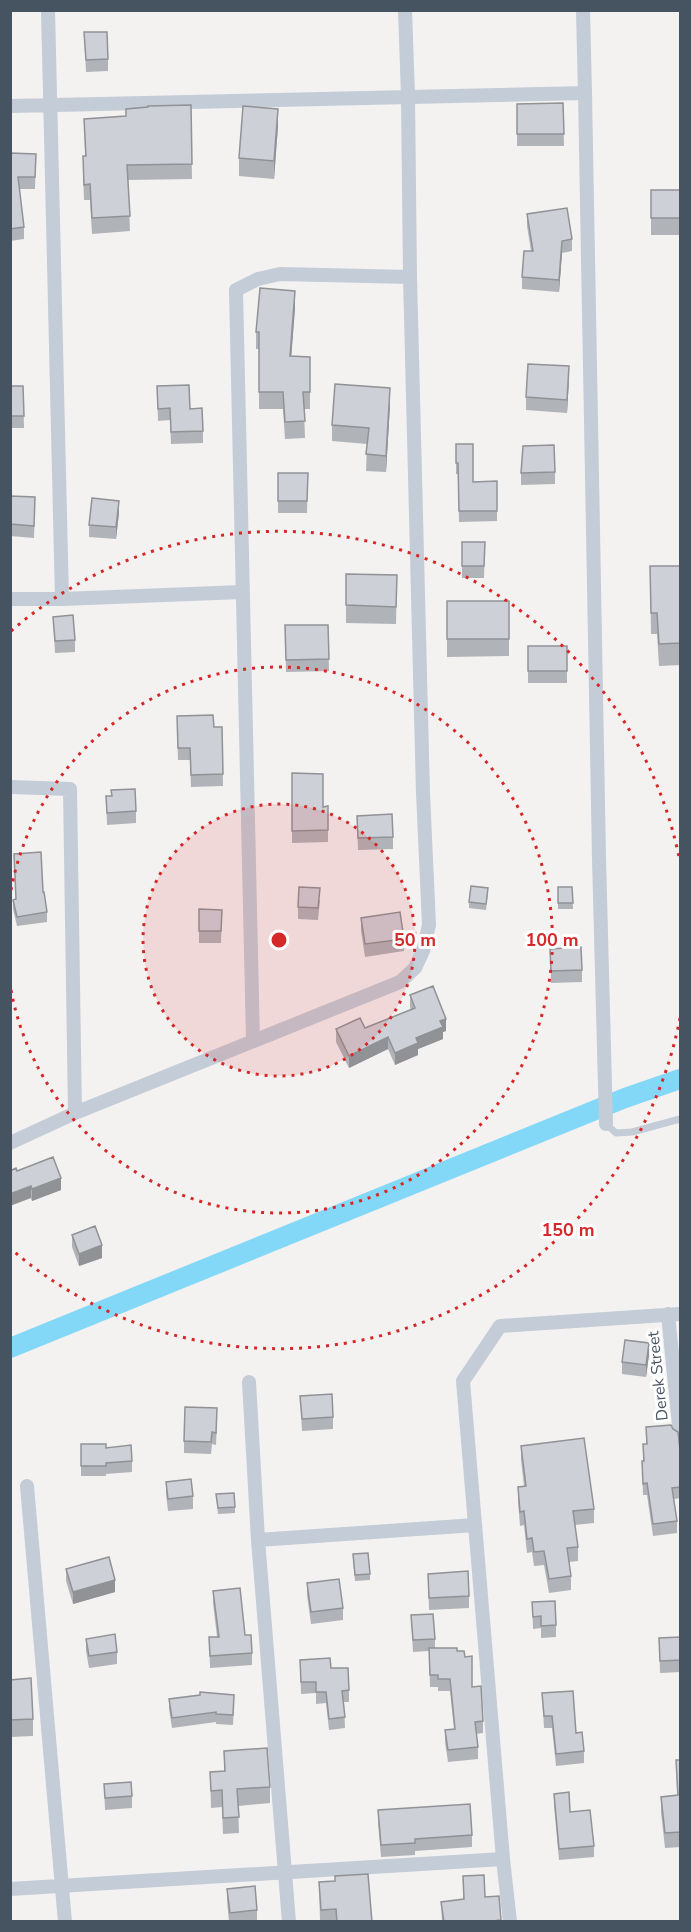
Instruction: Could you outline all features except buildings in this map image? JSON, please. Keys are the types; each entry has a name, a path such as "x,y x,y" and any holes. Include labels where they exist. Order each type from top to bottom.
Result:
{"street":[{"path":"48,10 62,599"},
{"path":"10,1143 75,1113 399,981 415,968 423,951 429,925 423,793 405,10"},
{"path":"583,10 606,1124"},
{"path":"10,106 585,93"},
{"path":"253,1041 236,290 258,279 280,274 410,277"},
{"path":"10,598 62,599 242,592"},
{"path":"10,787 70,789 75,1113"},
{"path":"510,1922 463,1381 500,1326 674,1314"},
{"name":"Derek Street","path":"674,1314 681,1435"},
{"path":"249,1383 258,1540 289,1922"},
{"path":"27,1486 65,1922"},
{"path":"258,1540 475,1525"},
{"path":"10,1889 503,1859"}],"lane":[{"path":"606,1124 616,1133 632,1132 681,1119"}],"waterway":[{"path":"10,1348 625,1098 680,1079"}]}
